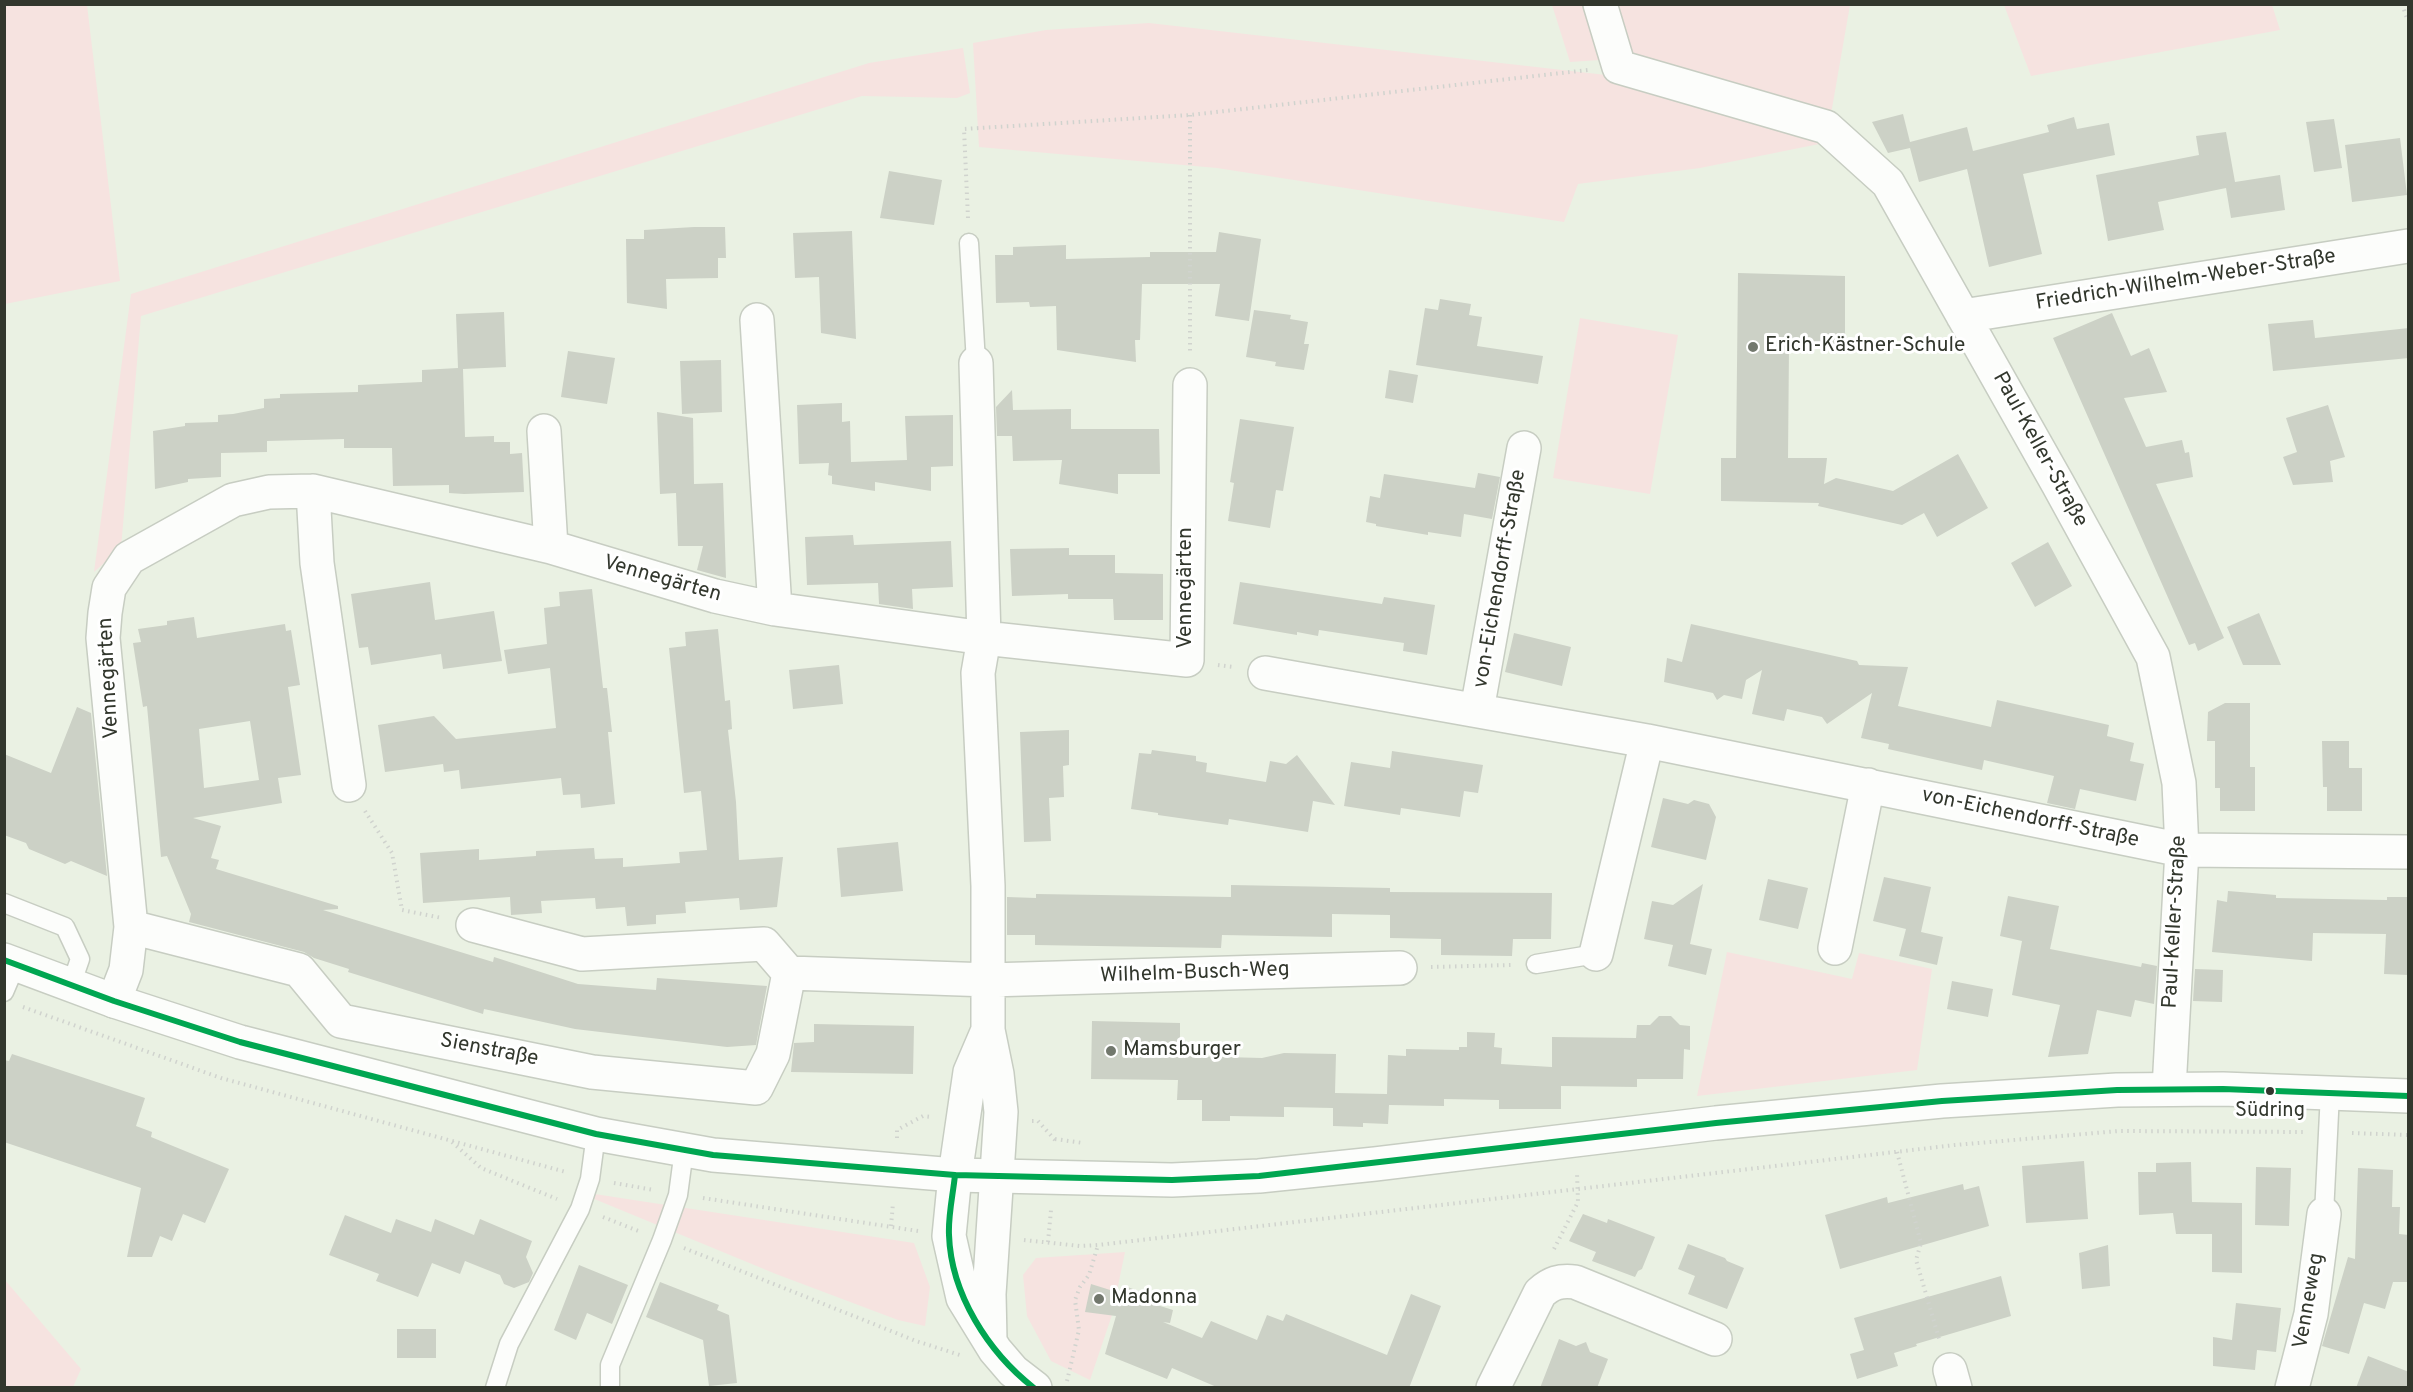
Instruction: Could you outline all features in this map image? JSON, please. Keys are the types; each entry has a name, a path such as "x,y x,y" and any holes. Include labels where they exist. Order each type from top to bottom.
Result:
{"street":[{"path":"1600,4 1619,67"},
{"name":"Paul-Keller-Straße","path":"1619,67 1826,127 1888,183 2153,657 2179,783 2182,850 2169,1089"},
{"name":"Friedrich-Wilhelm-Weber-Straße","path":"1963,316 2409,246"},
{"path":"757,320 775,609"},
{"path":"976,363 984,638 978,673 988,886 988,1030 997,1074 1001,1112 989,1294 979,1349"},
{"name":"Vennegärten","path":"114,1001 126,970 131,927 103,638 109,588 129,558 233,500 269,492 313,491 550,547 714,596 775,609 984,638 1187,660 1190,385"},
{"path":"544,431 550,547"},
{"name":"von-Eichendorff-Straße","path":"1477,710 1524,448"},
{"path":"313,491 317,563 349,785"},
{"name":"von-Eichendorff-Straße","path":"1266,673 1647,741 2182,850 2409,852"},
{"path":"1596,954 1647,741"},
{"path":"1835,948 1868,785"},
{"path":"473,925 582,954 764,944 789,973 989,980"},
{"name":"Sienstraße","path":"131,927 299,970 341,1021 591,1072 756,1088 773,1054 789,973"},
{"name":"Wilhelm-Busch-Weg","path":"989,980 1401,968"},
{"path":"10,980 71,985 240,1042 597,1134 713,1155 955,1174 1172,1180 1258,1176 1716,1123 1918,1103 2117,1090 2169,1089 2409,1096"},
{"path":"988,1030 970,1072 955,1174 949,1236 963,1299 979,1349 1013,1371 1032,1387"},
{"name":"Venneweg","path":"2292,1388 2311,1314 2324,1214"},
{"path":"1493,1388 1540,1293 1549,1285 1562,1280 1575,1281 1715,1338"}],"lane":[{"path":"969,243 976,363"},
{"path":"4,903 65,927 80,959 71,985"},
{"path":"1536,964 1596,954"},
{"path":"2324,1214 2330,1093"},
{"path":"495,1388 509,1344 580,1209 590,1179 597,1134"},
{"path":"610,1388 610,1365 678,1195 684,1150"}],"path":[{"path":"2402,4 2409,21"},
{"path":"969,243 964,129 1190,115 1619,67"},
{"path":"1190,115 1190,385"},
{"path":"1187,660 1266,673"},
{"path":"349,785 392,854 402,910 473,925"},
{"path":"1401,968 1536,964"},
{"path":"10,980 220,1078 590,1179 678,1195 949,1236"},
{"path":"993,1239 1080,1246 1098,1245 1898,1152 2119,1131 2327,1132 2409,1135"},
{"path":"451,1141 481,1168 580,1209 662,1239 916,1341 979,1349"},
{"path":"1898,1152 1920,1243 1916,1260 1943,1355 1953,1379"},
{"path":"1549,1285 1549,1260 1578,1202 1579,1188"},
{"path":"1065,1388 1079,1330 1075,1300 1080,1287 1089,1275 1098,1245"}],"shaded area":[{"path":"5,4 87,5 120,281 5,304"},
{"path":"1552,5 1585,5 1600,60 1570,62"},
{"path":"1617,5 1850,5 1831,114 1634,61"},
{"path":"2004,5 2272,5 2280,30 2031,76"},
{"path":"1149,23 1615,76 1829,142 1700,168 1578,184 1564,222 1217,168 979,147 973,43 1046,30"},
{"path":"963,48 970,93 957,98 862,96 141,316 121,548 94,572 131,294 869,63"},
{"path":"1580,318 1678,335 1650,494 1553,478"},
{"path":"1727,952 1852,979 1859,953 1932,969 1917,1070 1697,1096"},
{"path":"575,1191 914,1243 930,1287 925,1326 898,1320 776,1274"},
{"path":"1125,1252 1112,1315 1090,1380 1051,1361 1027,1316 1023,1275 1036,1258"},
{"path":"5,1280 81,1369 73,1387 5,1387"}],"building":[{"path":"1903,114 1910,142 1967,127 1973,151 2049,132 2047,125 2074,117 2077,129 2109,123 2115,155 2023,174 2042,254 1989,267 1967,169 1919,182 1910,148 1888,153 1872,122"},
{"path":"2334,119 2342,168 2314,172 2306,122"},
{"path":"2226,132 2235,182 2280,175 2285,210 2231,218 2226,188 2158,202 2164,230 2108,241 2096,175 2199,155 2196,136"},
{"path":"2400,138 2407,195 2352,202 2345,145"},
{"path":"889,171 942,180 934,225 880,218"},
{"path":"725,227 726,258 718,258 718,278 666,279 667,309 627,303 626,239 644,239 644,230"},
{"path":"852,231 856,339 821,333 819,277 795,278 793,233"},
{"path":"1219,232 1261,239 1249,321 1215,316 1220,284 1142,284 1140,340 1135,340 1136,362 1057,350 1056,306 1030,307 1029,302 996,303 995,255 1013,255 1013,247 1066,245 1066,259 1150,257 1150,252 1216,252"},
{"path":"1738,273 1845,276 1845,348 1789,347 1788,458 1827,458 1824,484 1836,478 1893,491 1958,454 1988,508 1937,537 1924,513 1902,525 1818,506 1819,503 1721,501 1721,458 1736,458"},
{"path":"1440,299 1471,304 1469,315 1482,317 1477,346 1543,356 1538,384 1416,365 1425,308 1438,310"},
{"path":"1254,310 1291,315 1290,319 1308,322 1304,344 1309,344 1304,370 1275,366 1276,362 1246,357"},
{"path":"504,312 506,367 463,369 465,437 494,436 494,442 510,442 510,454 522,453 524,492 464,494 449,493 449,485 393,486 392,448 344,448 344,439 267,441 267,452 221,453 221,477 188,479 188,482 155,489 153,431 185,426 185,423 218,422 218,415 264,408 264,399 280,398 280,394 358,392 358,385 422,382 422,370 458,368 456,314"},
{"path":"2112,313 2131,356 2149,348 2167,392 2124,398 2146,447 2182,440 2185,453 2189,452 2193,477 2156,484 2224,638 2198,651 2195,643 2189,645 2053,338"},
{"path":"2313,320 2315,338 2409,328 2409,358 2273,371 2268,324"},
{"path":"568,351 615,358 607,404 561,397"},
{"path":"721,360 722,412 682,414 680,361"},
{"path":"1389,370 1418,375 1413,403 1385,398"},
{"path":"1012,390 1013,410 1071,409 1071,429 1159,429 1160,474 1118,474 1118,494 1059,484 1062,460 1013,461 1012,436 997,436 996,407"},
{"path":"842,403 842,422 850,421 851,462 907,460 905,416 953,415 953,466 931,467 931,491 875,482 875,491 832,484 832,476 828,475 829,463 799,464 797,405"},
{"path":"2328,405 2345,457 2330,461 2333,482 2293,485 2283,457 2297,452 2286,418"},
{"path":"657,412 693,418 694,484 723,483 726,578 697,570 703,546 678,546 676,493 660,494"},
{"path":"1240,419 1294,427 1283,491 1276,490 1270,528 1228,521 1234,483 1230,482"},
{"path":"1478,473 1500,477 1492,519 1464,514 1461,537 1428,532 1428,535 1376,526 1376,524 1366,522 1370,496 1380,498 1384,474 1475,488"},
{"path":"853,535 854,545 951,541 953,587 912,589 913,609 879,604 878,583 807,585 805,537"},
{"path":"2048,542 2072,586 2035,607 2011,563"},
{"path":"1069,548 1069,555 1115,555 1115,573 1163,574 1163,620 1114,620 1113,599 1068,599 1068,594 1012,596 1010,549"},
{"path":"430,582 435,620 494,611 502,661 443,669 441,654 371,665 368,647 359,648 351,594"},
{"path":"1240,582 1382,604 1384,597 1435,605 1427,655 1403,651 1404,643 1319,630 1318,636 1297,632 1297,635 1233,624"},
{"path":"592,589 603,688 607,688 612,732 608,732 615,804 581,808 580,794 563,795 561,778 461,789 459,770 444,772 443,764 385,772 378,725 434,716 456,739 556,728 550,668 508,674 504,650 547,644 544,608 560,606 559,592"},
{"path":"2259,613 2281,665 2243,665 2227,627"},
{"path":"194,617 197,638 285,624 286,631 291,630 300,685 288,687 301,775 278,778 282,803 193,818 221,826 211,858 219,860 216,869 338,906 338,909 323,910 493,962 494,957 578,984 656,990 657,978 767,986 756,1045 727,1047 575,1029 484,1009 483,1014 348,972 349,969 314,958 304,952 189,922 191,914 167,856 161,857 147,706 143,707 133,643 141,642 138,629 167,625 167,621","holes":["250,721 259,780 204,788 199,729"]},
{"path":"1691,624 1857,661 1859,665 1908,667 1898,706 1991,727 1997,700 2109,725 2107,736 2134,743 2130,761 2144,764 2136,801 2080,789 2075,809 2047,803 2054,776 1984,760 1982,770 1888,749 1889,744 1861,738 1872,693 1827,724 1822,717 1787,709 1784,721 1752,714 1762,670 1746,680 1742,699 1724,695 1717,700 1713,693 1664,682 1667,658 1682,662"},
{"path":"718,629 725,701 730,700 732,729 728,730 736,802 739,860 783,857 777,907 740,910 739,898 685,902 686,913 656,915 656,924 627,926 625,907 596,909 595,898 541,901 542,913 511,915 510,897 423,903 420,853 479,849 479,860 536,856 536,851 594,848 595,859 623,858 623,867 680,863 679,852 707,850 701,791 684,793 669,648 686,646 685,632"},
{"path":"1514,633 1571,647 1562,686 1505,672"},
{"path":"839,665 843,704 793,709 789,670"},
{"path":"2225,703 2250,703 2250,767 2255,767 2255,811 2220,811 2220,788 2215,788 2215,741 2207,741 2208,712"},
{"path":"77,707 91,713 107,876 71,861 65,864 29,849 26,843 4,835 4,754 51,773"},
{"path":"1069,730 1069,765 1063,766 1064,797 1049,798 1051,841 1024,842 1020,732"},
{"path":"2322,741 2349,741 2349,768 2362,768 2362,811 2327,811 2327,787 2323,787"},
{"path":"1152,750 1196,756 1196,761 1207,763 1206,772 1266,782 1270,761 1286,764 1297,755 1335,805 1313,801 1308,832 1229,819 1228,825 1131,809 1139,753 1151,754"},
{"path":"1392,751 1483,765 1478,793 1464,791 1460,817 1401,808 1400,815 1344,806 1351,762 1390,768"},
{"path":"1663,798 1688,804 1694,800 1709,804 1716,817 1706,860 1651,847"},
{"path":"898,842 903,891 841,897 837,848"},
{"path":"1884,877 1931,887 1921,932 1943,937 1937,965 1899,956 1906,929 1873,921"},
{"path":"1768,879 1808,888 1798,929 1759,920"},
{"path":"1703,884 1690,944 1712,949 1706,975 1668,966 1673,945 1644,939 1652,901 1673,905"},
{"path":"1231,885 1390,888 1390,915 1332,914 1332,937 1222,935 1221,948 1035,945 1035,935 1007,935 1007,897 1036,898 1036,894 1231,897"},
{"path":"2228,891 2276,895 2276,898 2387,900 2387,897 2409,897 2409,975 2384,974 2386,934 2313,933 2312,961 2212,952 2217,900 2227,902"},
{"path":"1390,892 1552,893 1551,939 1513,939 1512,956 1441,955 1441,939 1390,938"},
{"path":"2008,896 2059,906 2050,949 2141,967 2142,963 2157,966 2154,1004 2135,1000 2131,1017 2097,1010 2088,1054 2048,1057 2060,1005 2012,995 2022,941 2000,936"},
{"path":"2195,969 2223,970 2222,1002 2193,1001"},
{"path":"1952,981 1993,989 1988,1017 1947,1009"},
{"path":"1659,1016 1671,1016 1680,1025 1690,1026 1690,1050 1684,1049 1683,1079 1637,1079 1637,1087 1561,1086 1561,1109 1499,1109 1499,1100 1444,1099 1444,1106 1389,1105 1388,1124 1363,1123 1363,1127 1333,1126 1333,1108 1284,1107 1284,1117 1230,1116 1230,1121 1202,1121 1202,1100 1177,1100 1178,1080 1091,1079 1092,1021 1180,1023 1180,1042 1186,1041 1186,1056 1262,1058 1284,1053 1336,1054 1335,1093 1387,1094 1388,1055 1406,1056 1406,1049 1459,1050 1459,1047 1467,1047 1467,1032 1495,1033 1494,1047 1502,1048 1501,1064 1552,1067 1552,1037 1636,1038 1637,1025 1650,1025"},
{"path":"814,1024 914,1026 913,1074 791,1072 794,1043 814,1042"},
{"path":"12,1054 145,1098 136,1126 152,1132 151,1137 229,1169 205,1223 183,1214 172,1241 160,1236 152,1257 127,1257 141,1188 4,1142 4,1060 9,1061"},
{"path":"2084,1161 2088,1219 2026,1223 2022,1166"},
{"path":"2191,1162 2192,1202 2242,1203 2242,1273 2212,1272 2212,1234 2176,1234 2173,1213 2139,1215 2138,1172 2156,1172 2156,1163"},
{"path":"2256,1167 2291,1168 2289,1226 2255,1225"},
{"path":"2358,1168 2393,1170 2392,1207 2400,1207 2399,1234 2409,1235 2409,1282 2393,1282 2385,1309 2364,1303 2349,1354 2322,1346 2348,1257 2355,1259"},
{"path":"1963,1184 1964,1190 1979,1186 1989,1226 1840,1269 1825,1215 1887,1197 1888,1203"},
{"path":"1583,1214 1607,1223 1608,1219 1655,1237 1642,1269 1635,1277 1592,1261 1596,1252 1569,1241"},
{"path":"345,1215 391,1233 396,1219 431,1232 435,1219 474,1235 480,1219 532,1241 526,1257 533,1273 529,1282 514,1288 504,1284 500,1275 465,1261 460,1274 432,1263 418,1297 376,1281 379,1274 329,1255"},
{"path":"1688,1244 1744,1268 1727,1309 1688,1294 1695,1276 1678,1269"},
{"path":"2108,1245 2110,1286 2082,1289 2079,1253"},
{"path":"579,1265 628,1285 612,1324 587,1313 576,1340 554,1330"},
{"path":"2001,1276 2011,1316 1916,1344 1917,1346 1894,1353 1898,1366 1857,1379 1850,1354 1864,1350 1854,1318"},
{"path":"660,1282 719,1305 717,1310 729,1315 737,1383 709,1386 703,1340 646,1317"},
{"path":"1091,1284 1123,1294 1125,1286 1159,1299 1157,1305 1173,1310 1170,1323 1163,1322 1202,1338 1211,1321 1257,1340 1267,1315 1283,1321 1286,1314 1387,1355 1411,1294 1441,1306 1409,1388 1219,1388 1172,1368 1167,1379 1105,1354 1116,1316 1085,1312"},
{"path":"2236,1303 2281,1308 2276,1352 2257,1350 2255,1370 2213,1366 2213,1337 2232,1340"},
{"path":"397,1329 436,1329 436,1358 397,1358"},
{"path":"1559,1339 1576,1346 1586,1342 1590,1352 1608,1359 1597,1388 1540,1388"},
{"path":"2368,1356 2409,1372 2409,1388 2356,1388"}],"transit line":[{"path":"4,960 114,1001 240,1042 596,1134 713,1155 955,1175 1172,1180 1259,1176 1716,1123 1942,1101 2117,1090 2223,1089 2408,1096"},
{"path":"955,1175 949,1235 951,1257 957,1279 965,1300 987,1339 1017,1374 1034,1388"}],"place":[{"name":"Erich-Kästner-Schule","path":"1753,347"},
{"name":"Mamsburger","path":"1111,1051"},
{"name":"Südring","path":"2270,1091"},
{"name":"Madonna","path":"1099,1299"}]}
